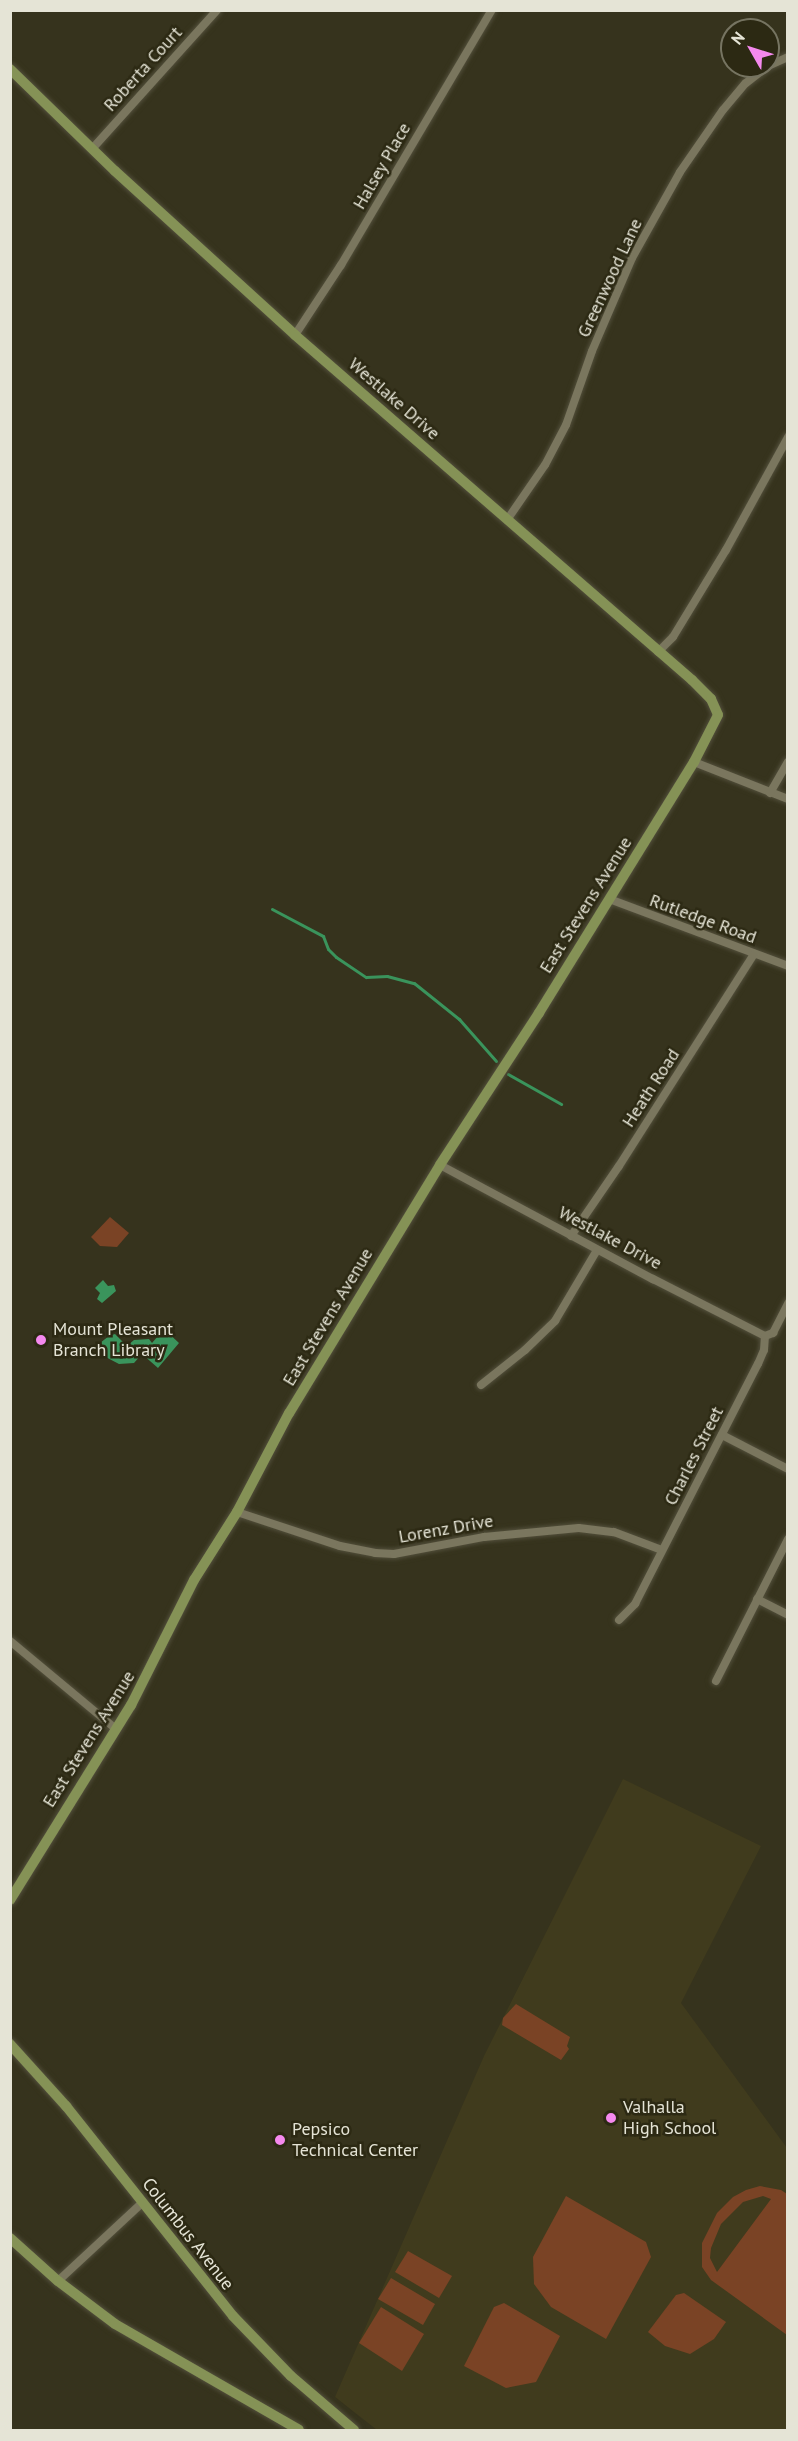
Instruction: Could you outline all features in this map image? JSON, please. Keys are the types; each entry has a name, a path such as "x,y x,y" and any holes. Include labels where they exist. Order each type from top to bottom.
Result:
{"street":[{"name":"Roberta Court","path":"92,149 217,10"},
{"name":"Halsey Place","path":"295,335 341,265 492,10"},
{"name":"Westlake Drive","path":"10,69 92,149 295,335 699,687 717,708 716,722 694,762"},
{"name":"Greenwood Lane","path":"507,520 545,465 566,425 592,351 632,258 680,172 723,110 752,78"},
{"path":"658,652 674,637 726,550 788,437"},
{"path":"694,762 788,799"},
{"name":"East Stevens Avenue","path":"10,1900 147,1676 194,1580 237,1512 289,1413 440,1165 694,762"},
{"path":"770,793 788,762"},
{"name":"Rutledge Road","path":"609,899 788,966"},
{"name":"Heath Road","path":"571,1236 620,1166 754,954"},
{"name":"Westlake Drive","path":"440,1165 597,1250 765,1336"},
{"path":"481,1385 525,1350 555,1321 597,1250"},
{"name":"Charles Street","path":"619,1620 635,1605 758,1364 764,1350 765,1336 772,1333 788,1304"},
{"path":"722,1435 788,1468"},
{"name":"Lorenz Drive","path":"237,1512 340,1546 375,1553 394,1554 484,1537 579,1528 614,1532 662,1550"},
{"path":"716,1682 788,1539"},
{"path":"757,1599 788,1615"},
{"path":"10,1641 116,1729"},
{"name":"Columbus Avenue","path":"10,2044 66,2106 243,2328 303,2388 354,2430"},
{"path":"58,2281 142,2203"},
{"path":"10,2238 58,2281 121,2328 299,2430"}],"shaded area":[{"path":"110,1217 129,1233 117,1247 100,1246 91,1237"},
{"path":"103,1280 108,1286 114,1285 116,1291 102,1303 97,1299 100,1293 95,1288"},
{"path":"164,1329 179,1343 158,1368 142,1354 134,1363 119,1364 96,1352 100,1343 109,1336 115,1334 127,1346 134,1340 149,1339 152,1343"},
{"name":"Valhalla High School","path":"623,1779 761,1846 681,2003 787,2148 787,2430 377,2430 335,2397 484,2056"},
{"path":"516,2004 570,2037 567,2046 569,2049 561,2060 502,2025 503,2018"},
{"path":"760,2186 781,2190 787,2194 787,2335 711,2280 702,2267 702,2243 717,2213 733,2197","holes":["763,2196 771,2199 717,2272 710,2258 711,2248 721,2224 743,2202"]},
{"path":"566,2196 646,2242 651,2257 606,2339 551,2307 534,2284 533,2257"},
{"path":"408,2251 452,2276 439,2298 395,2272"},
{"path":"391,2278 435,2304 423,2325 378,2299"},
{"path":"684,2293 726,2322 714,2339 690,2354 665,2346 648,2332 676,2295"},
{"path":"504,2303 560,2336 536,2382 506,2388 464,2366 494,2307"},
{"path":"381,2307 424,2334 402,2371 359,2343"}],"waterway":[{"path":"272,909 323,936 328,949 336,957 366,977 387,976 414,983 459,1019 496,1061"},
{"path":"508,1074 561,1104"}],"place":[{"name":"Mount Pleasant Branch Library","path":"41,1340"},
{"name":"Valhalla High School","path":"611,2118"},
{"name":"Pepsico Technical Center","path":"280,2140"}]}
